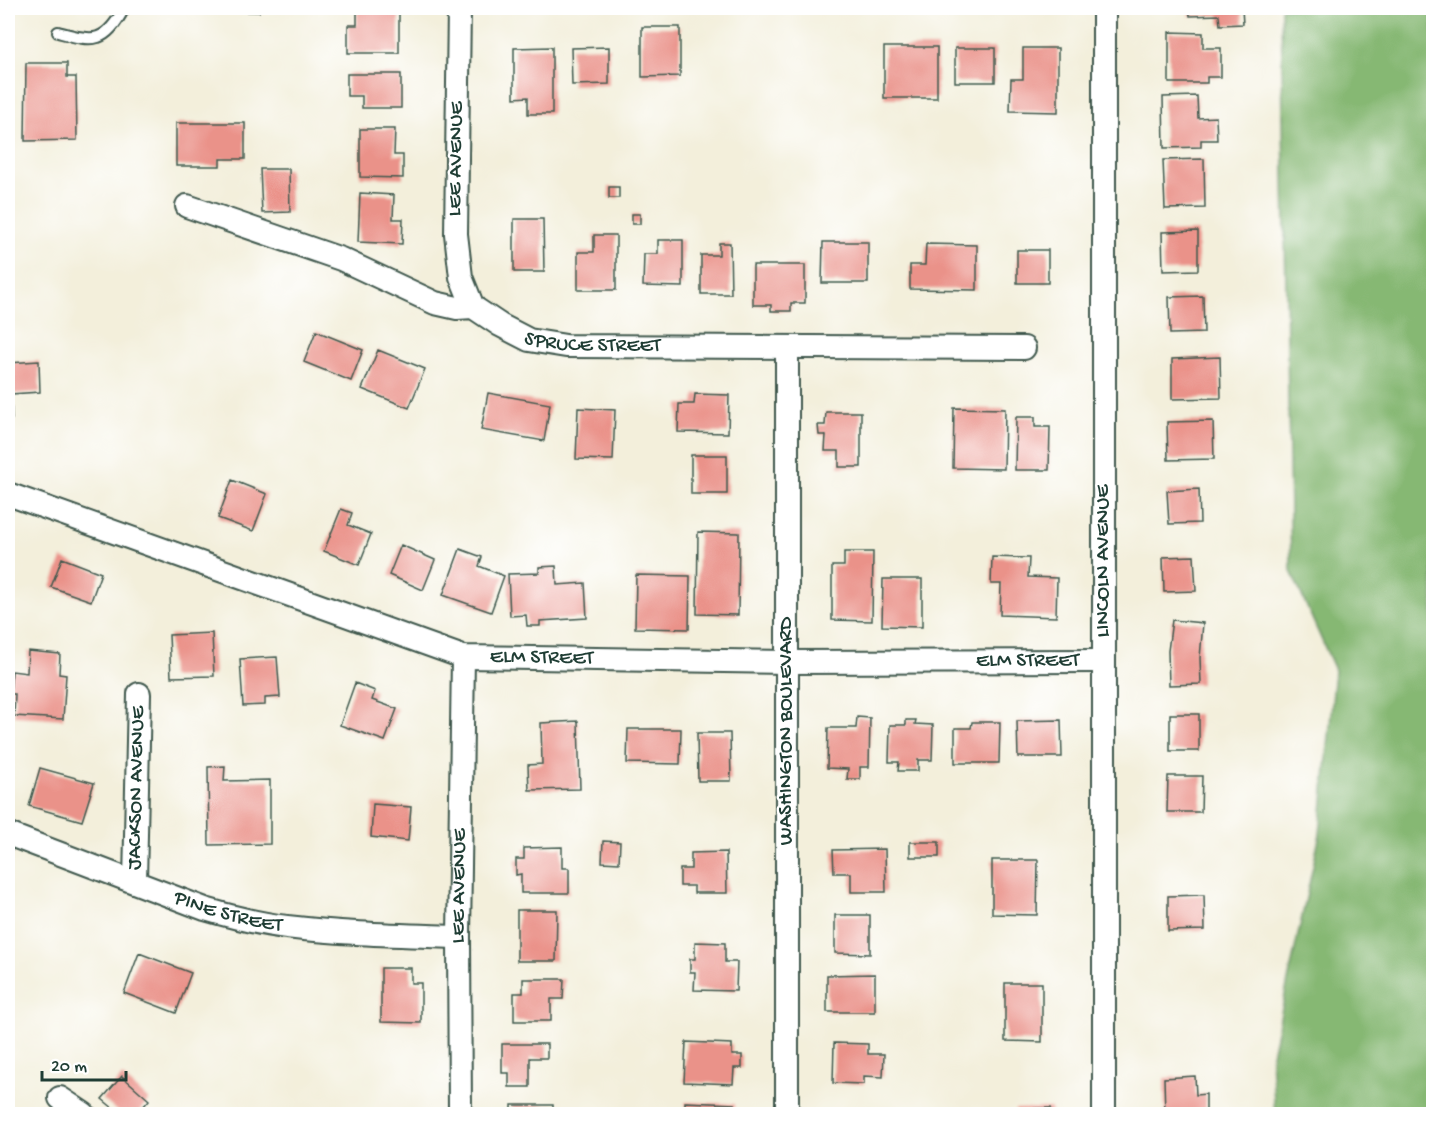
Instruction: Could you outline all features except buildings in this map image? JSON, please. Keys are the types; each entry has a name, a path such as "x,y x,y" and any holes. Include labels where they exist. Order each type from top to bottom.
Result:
{"street":[{"name":"LEE AVENUE","path":"459,8 456,234 461,277 473,307"},
{"name":"LINCOLN AVENUE","path":"1104,8 1104,1114"},
{"name":"SPRUCE STREET","path":"187,206 341,259 435,303 457,308 473,307 500,325 529,340 566,346 1024,348"},
{"name":"WASHINGTON BOULEVARD","path":"787,347 787,1114"},
{"name":"ELM STREET","path":"8,494 463,657 787,663 1104,661"},
{"name":"LEE AVENUE","path":"460,1114 459,938 463,657"},
{"name":"JACKSON AVENUE","path":"135,882 139,694"},
{"name":"PINE STREET","path":"8,834 205,909 238,918 286,927 459,938"},
{"path":"60,1098 84,1114"}],"lane":[{"path":"58,32 80,38 98,37 109,30 124,8"}],"green space":[{"path":"1281,8 1433,8 1433,1114 1275,1114 1271,1059 1320,834 1335,670 1291,571"}]}
